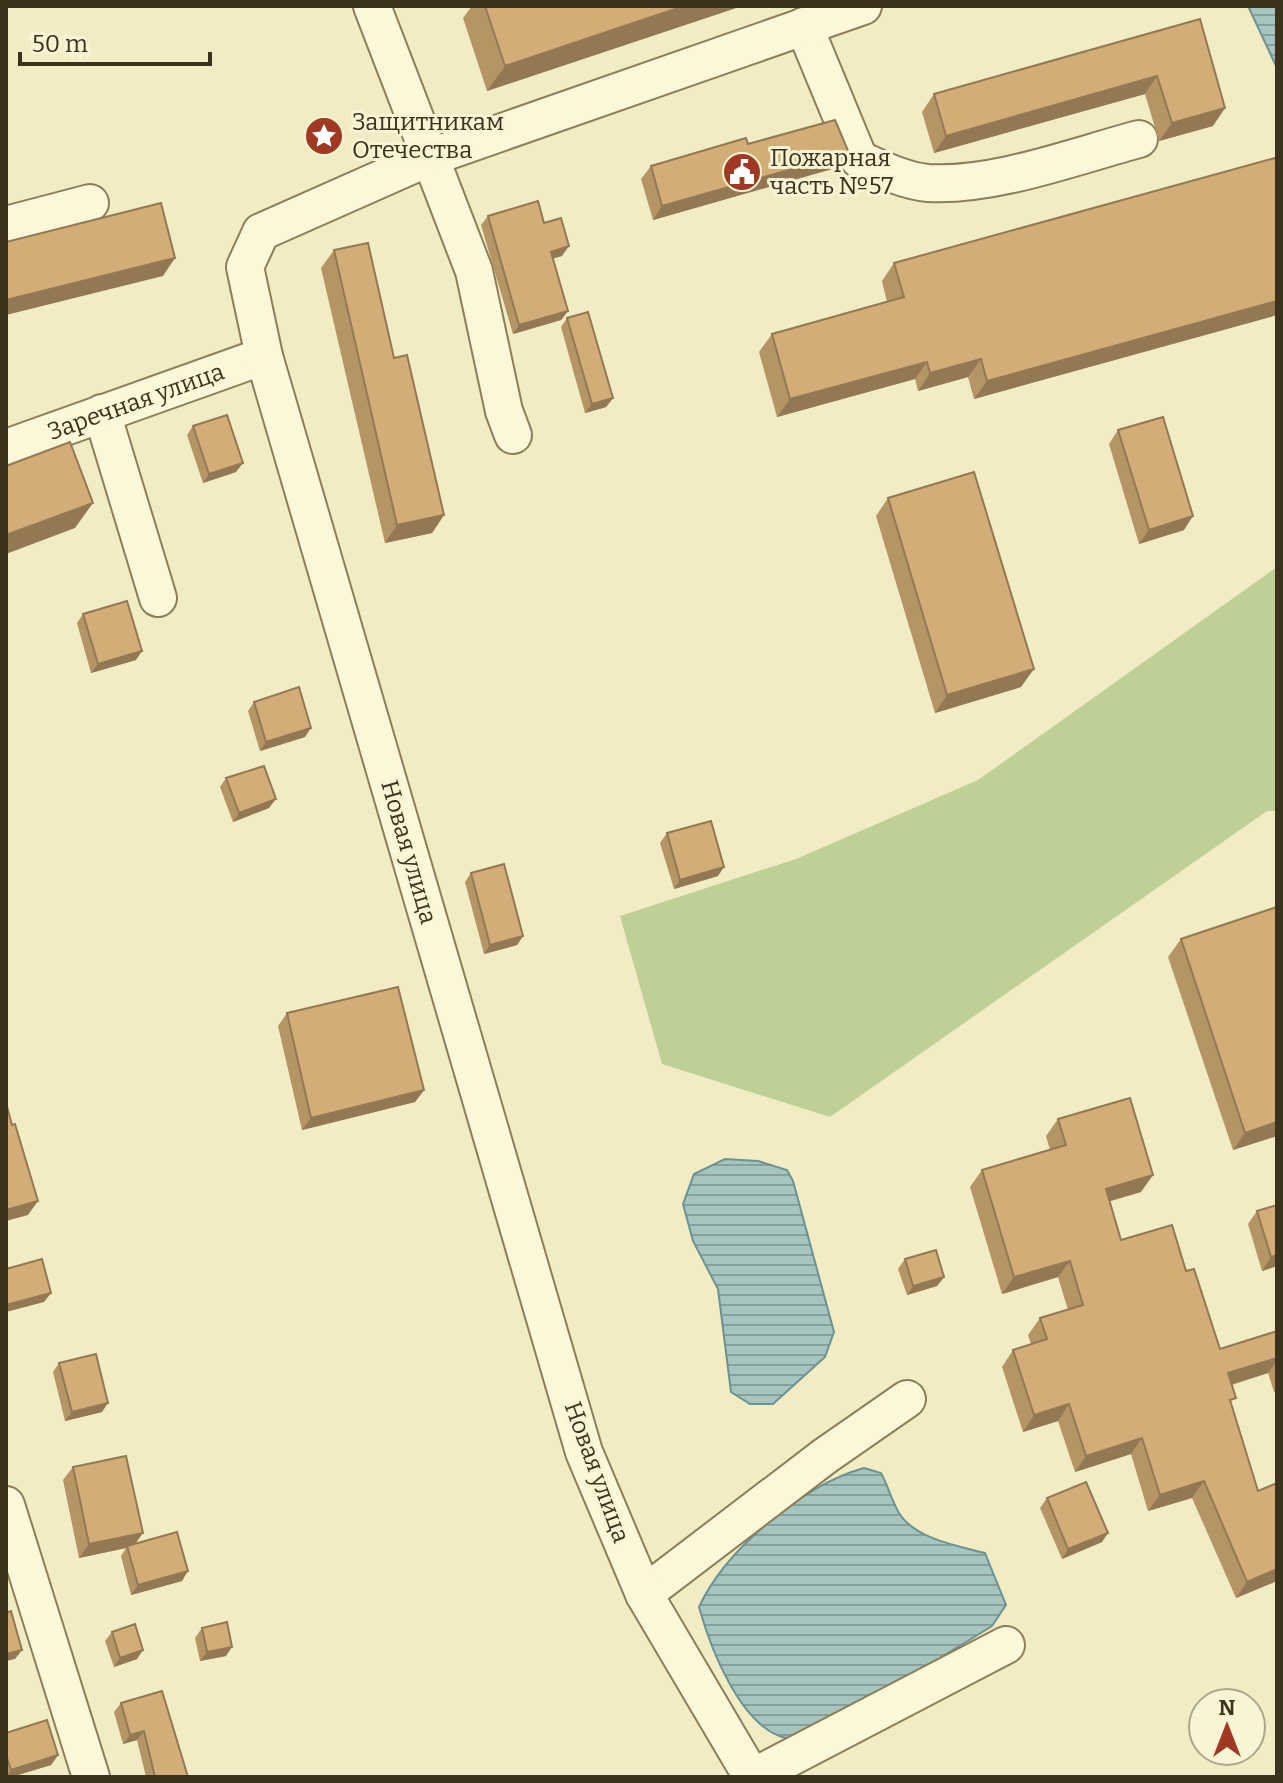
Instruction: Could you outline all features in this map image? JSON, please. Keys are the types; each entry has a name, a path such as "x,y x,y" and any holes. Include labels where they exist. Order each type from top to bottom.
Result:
{"street":[{"path":"372,6 474,271 504,411 513,435"},
{"name":"Новая улица","path":"753,1777 644,1594 584,1452 264,356 245,267 261,232 428,158 863,6"},
{"path":"804,26 859,159 882,170 925,183 956,183 992,177 1139,139"},
{"path":"6,225 90,203"},
{"name":"Заречная улица","path":"7,445 264,356"},
{"path":"102,413 158,598"},
{"path":"644,1594 825,1456 907,1399"},
{"path":"6,1505 91,1777"},
{"path":"753,1777 1006,1645"}],"green space":[{"path":"1277,567 1277,811 1267,811 830,1117 662,1064 620,916 796,859 978,780"}],"water":[{"path":"1248,6 1277,6 1277,68"},
{"path":"725,1159 758,1161 787,1170 793,1181 834,1332 825,1357 773,1404 750,1404 731,1392 718,1289 693,1241 683,1204 694,1174"},
{"path":"864,1468 881,1473 899,1513 915,1529 938,1540 985,1553 1006,1605 992,1626 810,1738 785,1738 769,1731 741,1702 719,1663 699,1607 728,1563 769,1522 816,1489"}],"building":[{"path":"485,6 684,6 505,66"},
{"path":"1200,19 1225,108 1172,123 1157,76 946,136 934,94"},
{"name":"Пожарная часть №57","path":"835,120 849,153 662,206 651,166 746,138 748,144"},
{"path":"1275,158 1277,301 987,381 981,359 930,373 927,362 790,399 772,334 904,297 894,263"},
{"path":"538,201 544,223 561,218 569,246 551,252 568,311 519,325 488,216"},
{"path":"161,203 175,258 6,300 6,242"},
{"path":"368,243 394,358 407,355 444,515 397,525 334,250"},
{"path":"588,312 613,398 592,404 567,318"},
{"path":"227,415 243,463 209,474 193,426"},
{"path":"1163,417 1193,516 1149,530 1118,430"},
{"path":"70,442 93,503 6,535 6,466"},
{"path":"974,472 1034,669 947,695 888,498"},
{"path":"127,601 142,651 98,664 83,614"},
{"path":"299,687 311,728 266,742 254,702"},
{"path":"264,766 276,799 239,813 226,778"},
{"path":"711,821 724,867 680,880 667,833"},
{"path":"504,864 523,936 490,945 471,873"},
{"path":"1277,907 1277,1122 1245,1133 1181,939"},
{"path":"398,987 424,1090 311,1118 287,1013"},
{"path":"1130,1098 1153,1175 1106,1189 1121,1240 1172,1225 1186,1271 1194,1269 1220,1349 1277,1331 1277,1358 1228,1373 1236,1398 1230,1400 1258,1491 1277,1483 1277,1569 1247,1582 1204,1481 1160,1495 1142,1438 1086,1456 1069,1404 1034,1415 1013,1350 1047,1339 1040,1318 1083,1305 1070,1261 1014,1277 982,1170 1066,1145 1058,1119"},
{"path":"6,1103 38,1201 6,1210"},
{"path":"1277,1205 1277,1255 1271,1257 1257,1211"},
{"path":"936,1250 944,1277 913,1286 905,1259"},
{"path":"42,1259 51,1293 6,1305 6,1269"},
{"path":"96,1354 108,1403 72,1412 59,1363"},
{"path":"126,1456 143,1533 89,1544 73,1467"},
{"path":"1086,1482 1108,1533 1068,1549 1047,1498"},
{"path":"177,1532 188,1571 138,1585 127,1546"},
{"path":"11,1611 22,1650 6,1654 6,1613"},
{"path":"227,1622 232,1647 207,1652 202,1628"},
{"path":"135,1624 143,1650 120,1658 112,1632"},
{"path":"162,1691 188,1777 155,1777 144,1731 130,1735 121,1703"},
{"path":"47,1720 58,1755 11,1770 6,1755 6,1733"}],"place":[{"name":"Защитникам Отечества","path":"324,136"},
{"name":"Пожарная часть №57","path":"742,172"}]}
